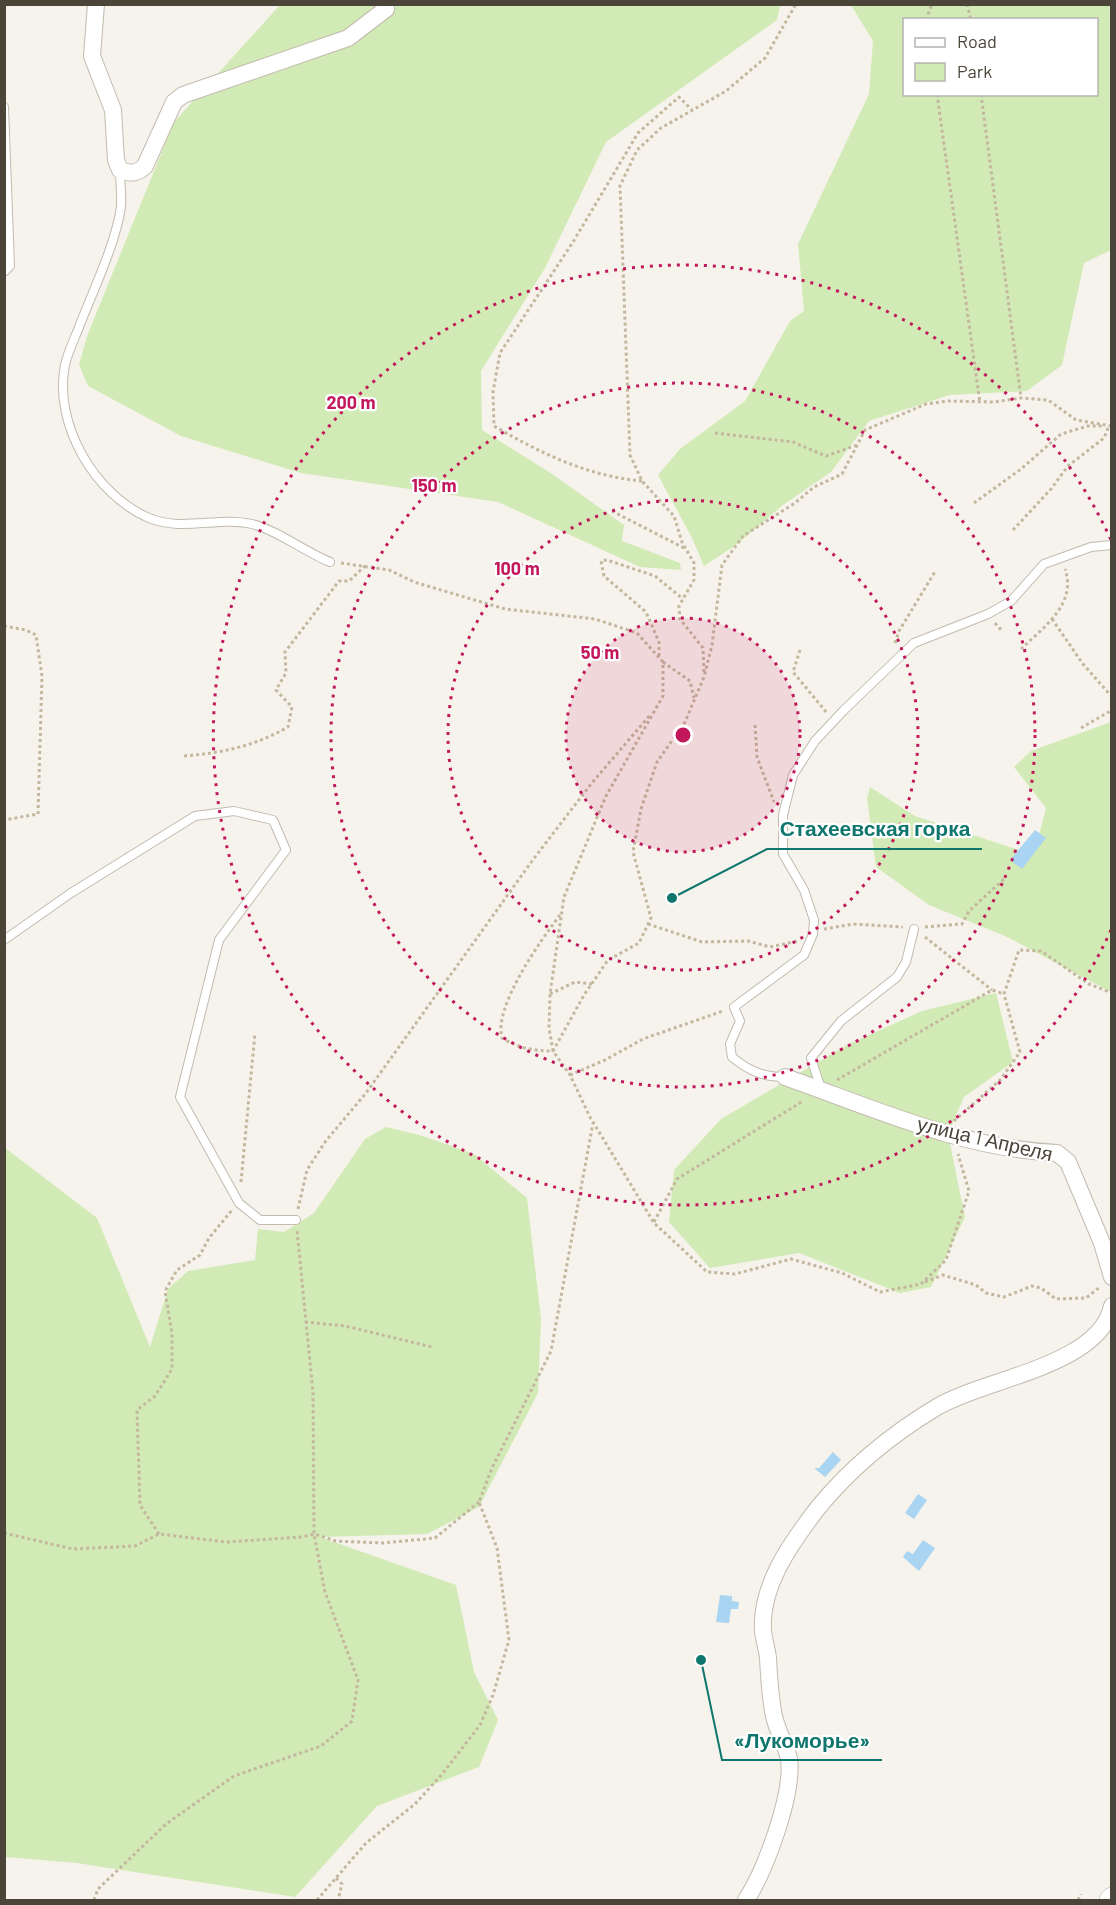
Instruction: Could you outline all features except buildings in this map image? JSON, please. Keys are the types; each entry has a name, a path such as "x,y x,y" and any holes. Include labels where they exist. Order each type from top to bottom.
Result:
{"street":[{"path":"96,4 92,56 114,110 116,160 120,170 129,173 139,172 145,166 174,102 183,95 348,38 386,9"},
{"name":"улица 1 Апреля","path":"785,1077 860,1106 943,1131 1033,1152 1057,1153 1068,1162 1102,1243 1107,1281"},
{"path":"746,1900 753,1889 779,1824 787,1789 789,1758 774,1718 763,1630 767,1598 785,1554 838,1484 880,1446 939,1406 997,1381 1046,1367 1100,1331 1112,1306"}],"lane":[{"path":"4,107 10,266 4,272"},
{"path":"120,170 121,207 107,254 65,366 65,400 73,433 90,468 117,499 147,517 169,524 228,522 253,524 330,562"},
{"path":"785,1077 767,1077 746,1068 732,1058 730,1044 740,1021 734,1007 789,969 804,955 813,934 814,920 804,890 783,854 783,826 793,775 816,741 833,722 914,644 988,615 1011,602 1044,564 1091,547 1112,545"},
{"path":"4,940 71,893 195,816 234,811 273,820 286,850 219,940 180,1097 239,1203 260,1220 296,1220"},
{"path":"821,1090 811,1059 841,1021 897,976 906,962 914,929"}],"path":[{"path":"704,677 703,648 680,620 679,606 694,579 694,563 686,549 674,516 642,481 630,455 620,186 638,150 661,128 726,91 765,58 796,4"},
{"path":"937,96 980,403"},
{"path":"981,96 1021,398"},
{"path":"642,481 612,478 544,455 494,426 493,392 500,353 573,242 638,133 679,97 692,110"},
{"path":"553,1051 608,960 639,943 651,918 633,852 641,809 657,762 685,722 704,677 712,645 722,565 743,536 795,503 814,487 842,474 865,430 926,404 948,401 980,403 1021,398 1048,400 1076,420 1111,426"},
{"path":"974,503 1021,469 1061,434 1088,426 1111,426"},
{"path":"1013,530 1051,489 1068,466 1104,438 1111,426"},
{"path":"715,433 793,442 826,456 858,445"},
{"path":"612,511 686,549"},
{"path":"1021,650 1052,619 1066,599 1069,582 1061,559"},
{"path":"658,657 659,642 646,612 604,576 601,561 607,560 655,576 683,599"},
{"path":"330,562 366,565 389,570 414,582 505,609 595,619 637,633 663,662 690,681 694,700"},
{"path":"184,756 222,753 264,741 288,727 292,707 276,690 286,673 285,652 339,581 349,580 366,565"},
{"path":"887,671 899,631 936,570"},
{"path":"1052,619 1083,664 1112,697"},
{"path":"4,626 26,630 36,635 42,676 38,814 4,820"},
{"path":"800,650 793,672 810,690 833,722"},
{"path":"663,662 663,696 606,796 564,897 550,994 549,1028 553,1051 570,1075 593,1121 654,1223 708,1272 735,1274 791,1259 842,1273 880,1292 921,1284 943,1275 976,1285 986,1293 1004,1297 1032,1286 1041,1288 1056,1299 1086,1298 1107,1281"},
{"path":"94,1900 98,1888 166,1824 234,1776 321,1746 352,1721 358,1680 325,1592 314,1534 314,1393 296,1220 307,1170 325,1142 366,1093 532,861 591,784 658,705"},
{"path":"1081,728 1112,710"},
{"path":"755,725 757,757 783,826"},
{"path":"938,925 962,924 969,911 1004,879"},
{"path":"553,1051 536,1051 512,1044 502,1038 499,1028 506,1006 531,957 561,914"},
{"path":"648,924 702,942 748,941 770,947 790,941 808,944"},
{"path":"813,934 826,928 853,924 914,929 992,990"},
{"path":"921,1284 946,1260 969,1191 956,1146 943,1131 1001,1079 1020,1052 1005,994 1019,950 1041,951 1089,984 1112,993"},
{"path":"550,994 575,982 592,984"},
{"path":"570,1075 605,1060 643,1039 734,1007"},
{"path":"159,1534 140,1505 137,1410 155,1396 172,1369 172,1334 165,1291 177,1270 200,1255 209,1238 239,1203 255,1034"},
{"path":"4,1533 73,1550 135,1546 159,1534 226,1542 302,1538 314,1534 336,1541 383,1543 435,1538 479,1502 492,1468 551,1351 593,1121"},
{"path":"305,1322 345,1326 432,1347"},
{"path":"317,1900 366,1843 415,1804 443,1773 480,1725 493,1695 509,1640 497,1548 479,1502"},
{"path":"336,1878 342,1884 338,1900"},
{"path":"1078,1900 1081,1894"}],"green space":[{"path":"280,5 780,5 777,20 606,142 545,268 481,371 482,430 552,474 624,525 622,541 680,563 681,570 640,567 498,502 301,473 181,436 88,386 79,365 87,336 174,122"},
{"path":"851,5 1111,5 1111,250 1084,263 1062,365 1027,391 950,395 869,421 831,472 783,505 736,545 704,566 692,538 658,475 680,449 745,401 790,321 804,311 798,244 869,94 873,41"},
{"path":"1111,722 1111,992 1005,936 929,905 876,867 867,798 870,787 915,816 1025,852 1038,839 1046,808 1014,767 1031,751"},
{"path":"996,993 1013,1062 964,1097 948,1134 965,1217 931,1287 900,1293 799,1253 710,1268 669,1222 674,1170 721,1119 847,1045 922,1011"},
{"path":"386,1127 423,1136 474,1154 527,1198 541,1319 538,1393 479,1507 427,1534 320,1537 456,1585 474,1672 498,1720 479,1767 377,1806 295,1897 77,1863 5,1857 4,1147 97,1218 150,1347 168,1289 188,1271 255,1260 258,1229 284,1232 314,1213 365,1139"}],"water":[{"path":"1035,830 1046,838 1022,869 1010,860"},
{"path":"833,1452 841,1460 825,1477 814,1468 819,1468"},
{"path":"918,1494 927,1500 914,1519 905,1513"},
{"path":"923,1540 935,1548 919,1571 903,1557 907,1551 913,1554"},
{"path":"720,1595 732,1596 732,1601 739,1602 738,1609 731,1609 729,1623 716,1622"}],"place":[{"name":"Стахеевская горка","path":"672,898"},
{"name":"«Лукоморье»","path":"701,1660"}]}
